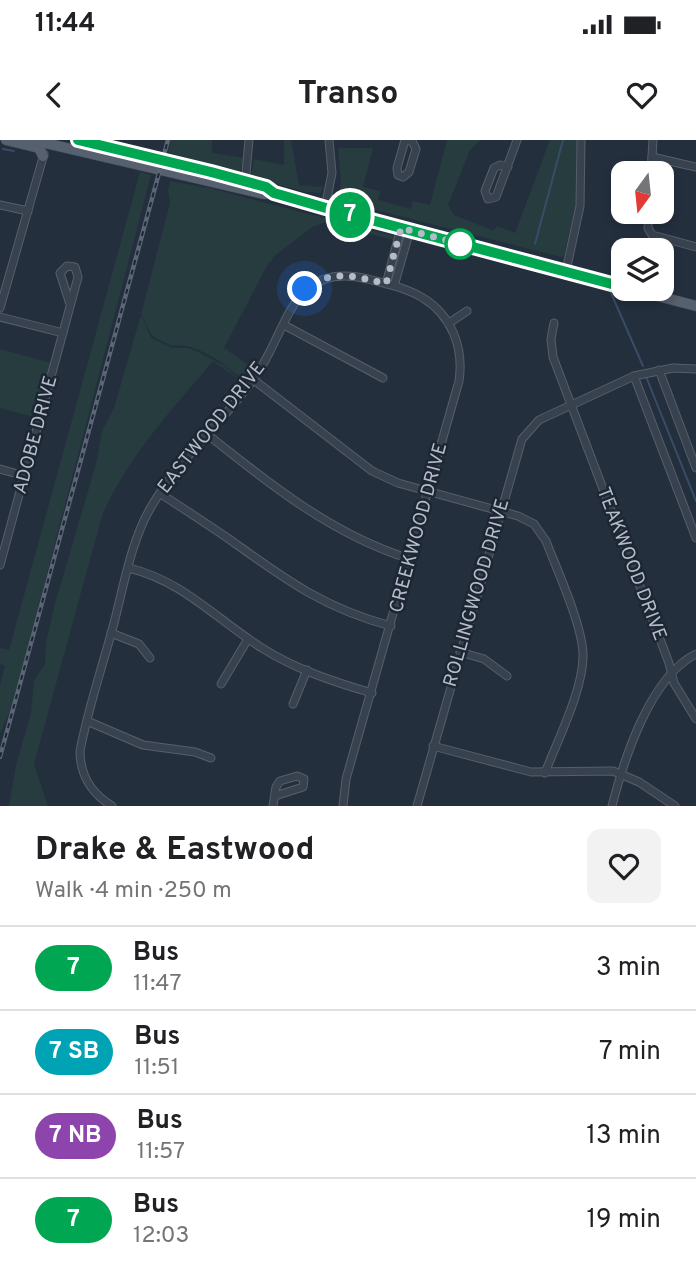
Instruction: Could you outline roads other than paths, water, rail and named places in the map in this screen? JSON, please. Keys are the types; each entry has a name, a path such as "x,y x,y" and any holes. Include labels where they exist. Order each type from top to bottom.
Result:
{"main road":[{"path":"6,140 33,146 41,151 43,156"},
{"path":"32,140 107,152 128,152"},
{"path":"79,140 244,176 274,193 611,284"},
{"path":"49,141 264,194 274,193"},
{"path":"206,180 215,177 236,183 244,176"},
{"path":"674,300 696,306"}],"street":[{"path":"244,176 248,140"},
{"path":"326,208 332,173 329,140"},
{"path":"508,167 500,165 494,168 485,191 488,199 496,197 508,167 517,140"},
{"path":"565,271 580,206 581,140"},
{"path":"652,161 653,140"},
{"path":"0,308 49,141"},
{"path":"405,141 412,141 416,149 409,172 402,177 398,175 397,168 405,141"},
{"path":"652,157 696,167"},
{"path":"0,205 28,211"},
{"path":"648,224 652,234 696,247"},
{"path":"390,285 405,229"},
{"name":"ADOBE DRIVE","path":"0,565 25,476 63,333 78,273 75,267 67,266 60,274 70,304"},
{"name":"EASTWOOD DRIVE","path":"112,806 92,789 81,766 80,751 129,568 152,506 183,462 254,380 305,289 321,279 344,275 390,285"},
{"name":"CREEKWOOD DRIVE","path":"343,806 346,779 410,559 460,373 459,352 449,323 425,299 390,285"},
{"path":"449,323 467,311"},
{"path":"0,317 63,333"},
{"name":"TEAKWOOD DRIVE","path":"554,323 551,339 553,357 570,406 673,672 674,682 696,719"},
{"path":"284,325 383,378"},
{"name":"ROLLINGWOOD DRIVE","path":"417,806 522,439 539,420 634,376 673,368 696,369"},
{"path":"659,370 696,468"},
{"path":"634,376 696,538"},
{"path":"254,380 372,471 398,484 500,510 529,521 544,537 578,629 583,664 577,688 545,773"},
{"path":"207,434 331,526 370,545 410,559"},
{"path":"0,469 25,476"},
{"path":"161,494 308,594 355,615 391,626"},
{"path":"129,568 150,573 178,586 265,650 307,670 372,693"},
{"path":"111,633 139,644 150,659"},
{"path":"221,684 248,639"},
{"path":"460,652 484,659 507,676"},
{"path":"611,806 644,715 673,672 696,654"},
{"path":"293,704 307,670"},
{"path":"86,721 143,745 195,752 211,758"},
{"path":"433,746 514,768 545,773 603,770 621,774 646,786 676,806"},
{"path":"273,806 275,796"}],"waterway":[{"path":"535,244 563,140"},
{"path":"3,149 14,151"},
{"path":"615,301 643,366"},
{"path":"647,379 696,501"}],"railway":[{"path":"0,757 168,140"}]}
